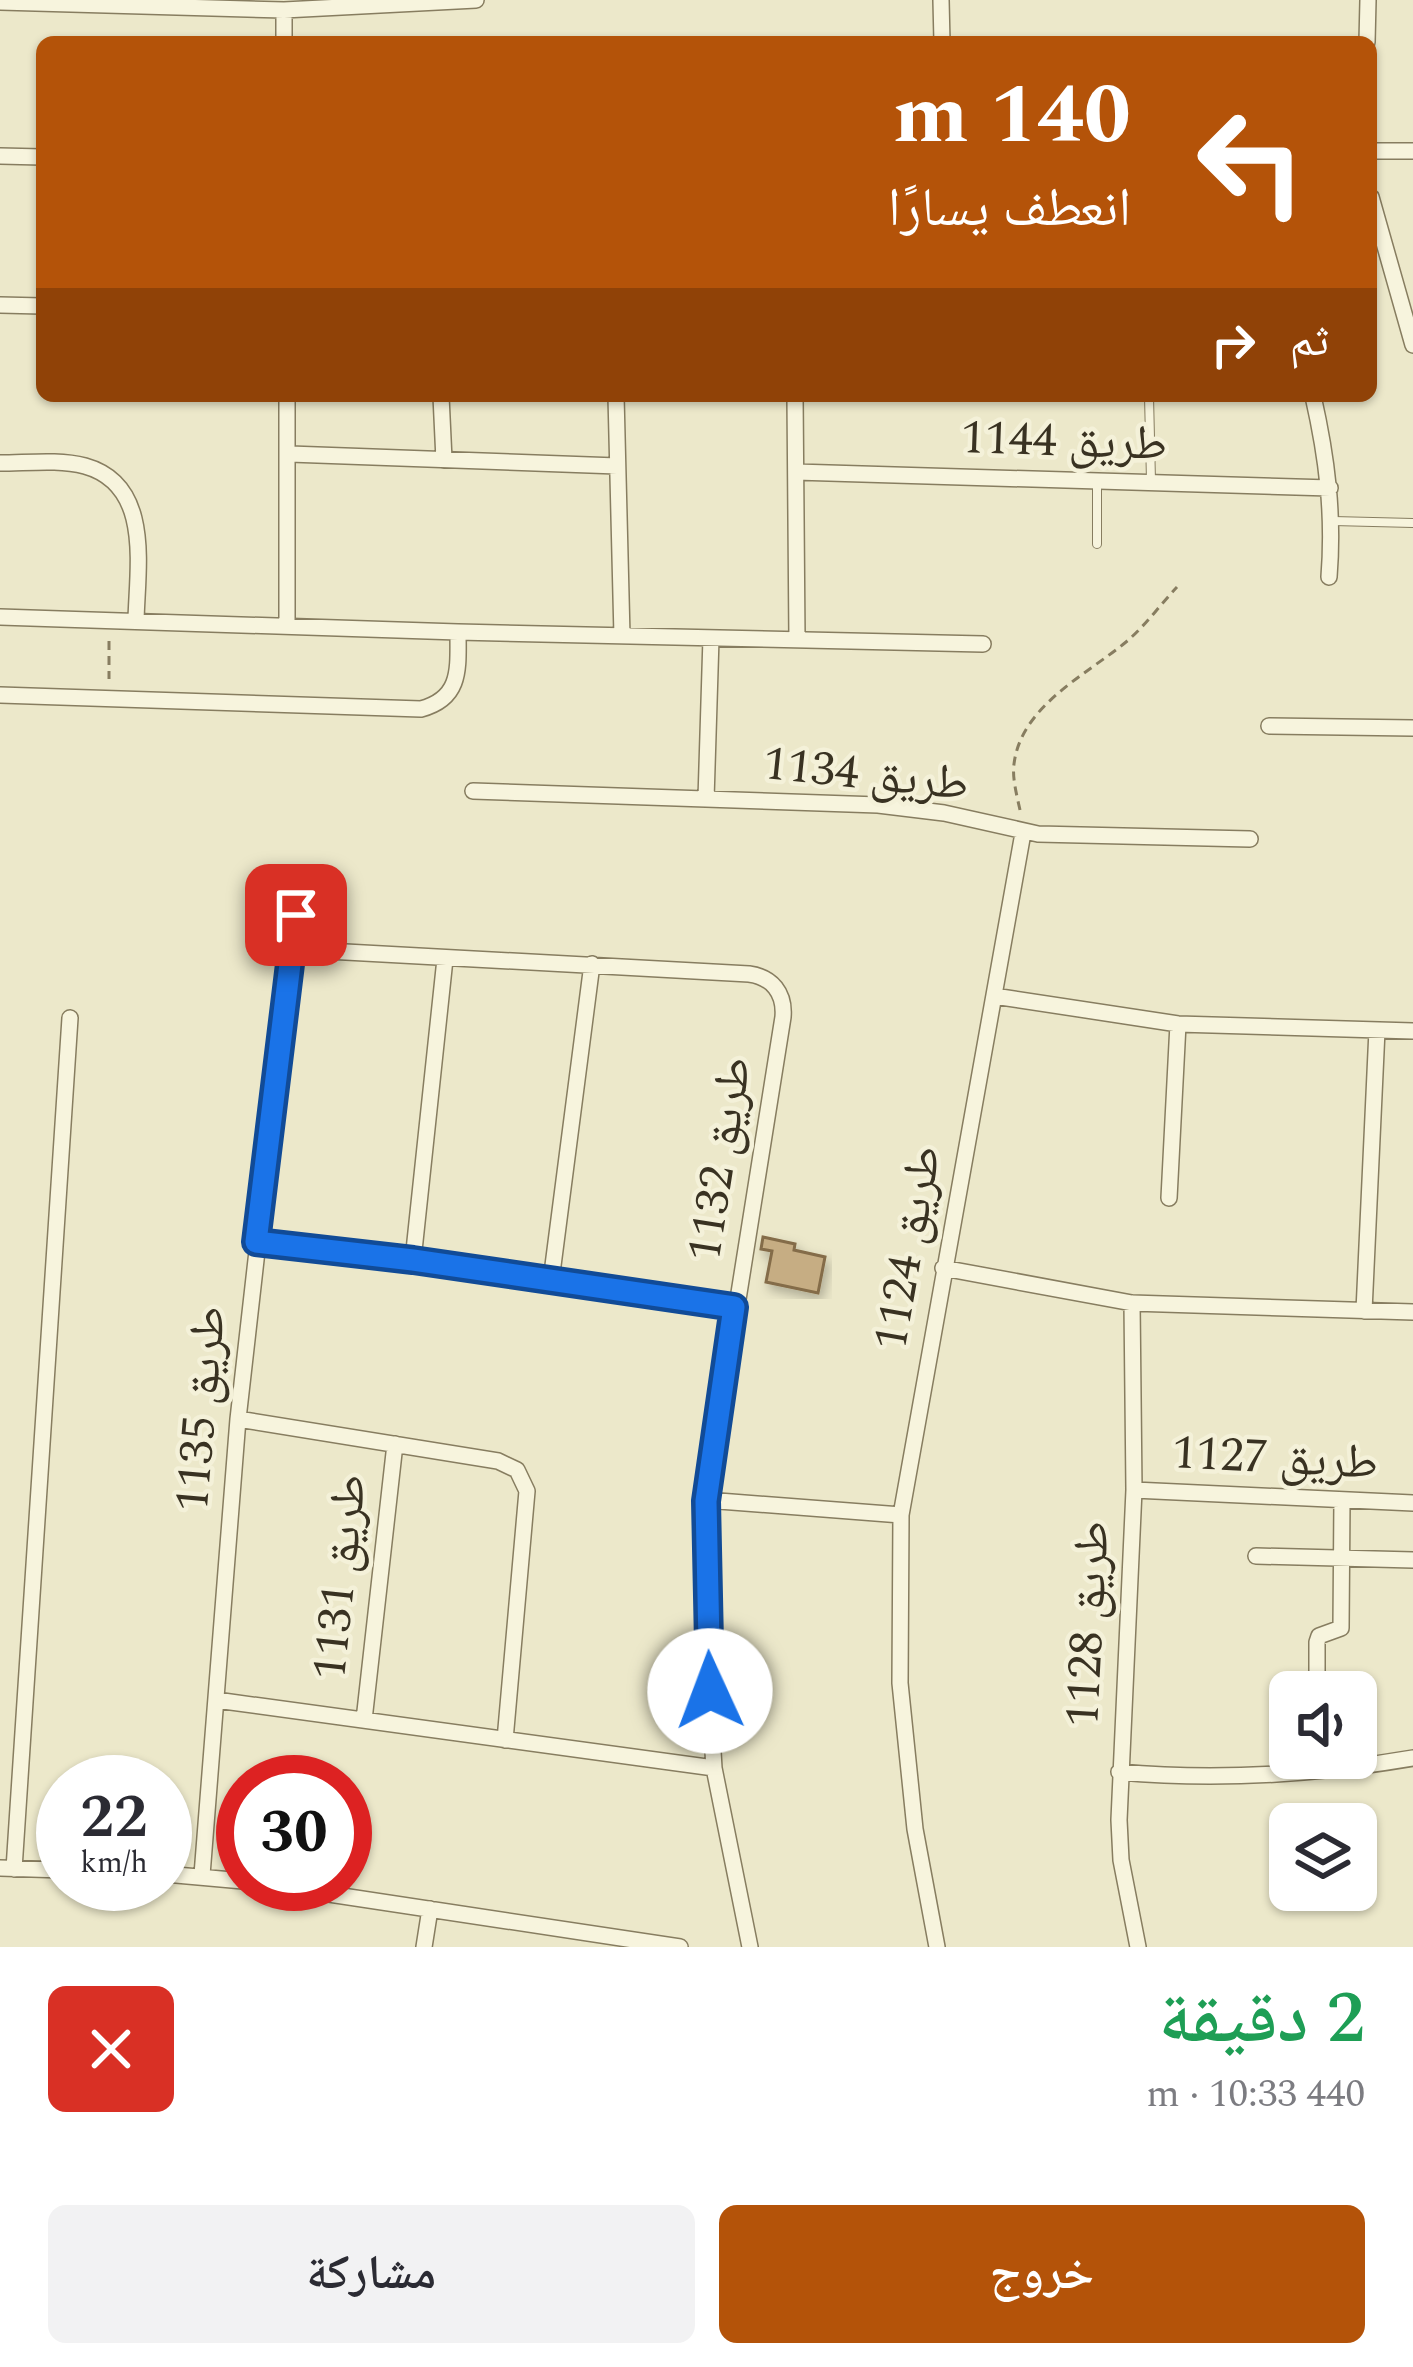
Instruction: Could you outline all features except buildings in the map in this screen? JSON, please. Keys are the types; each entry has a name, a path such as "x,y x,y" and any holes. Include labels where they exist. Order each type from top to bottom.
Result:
{"street":[{"path":"0,2 284,10 476,0"},
{"path":"941,0 942,36"},
{"path":"1367,36 1368,0"},
{"path":"284,10 284,36"},
{"path":"1377,151 1413,152"},
{"path":"0,156 36,157"},
{"path":"1377,218 1413,345"},
{"path":"0,305 36,306"},
{"path":"287,402 287,626"},
{"path":"441,402 444,460"},
{"path":"616,402 622,636"},
{"path":"796,402 797,640"},
{"path":"1314,402 1333,521 1329,577"},
{"path":"290,454 617,466"},
{"path":"0,463 83,466 119,487 136,525 136,621"},
{"name":"طريق 1144","path":"796,472 1330,488"},
{"path":"0,617 983,644"},
{"path":"0,695 421,709 440,702 458,681 458,632"},
{"path":"706,800 711,638"},
{"path":"1269,726 1413,728"},
{"name":"طريق 1134","path":"473,791 911,808 1023,832 1250,839"},
{"name":"طريق 1124","path":"937,1947 915,1829 900,1683 901,1515 1023,832"},
{"name":"طريق 1135","path":"202,1875 238,1419 299,880"},
{"path":"291,950 592,964 551,1280"},
{"path":"413,1260 445,959"},
{"name":"طريق 1132","path":"592,964 749,974 771,982 784,1007 706,1501 714,1768 750,1947"},
{"path":"994,996 1178,1024 1413,1031"},
{"path":"7,1868 70,1018"},
{"path":"1169,1198 1178,1024"},
{"path":"1364,1311 1377,1030"},
{"path":"256,1242 734,1307"},
{"path":"943,1268 1132,1303 1413,1312"},
{"name":"طريق 1128","path":"1132,1303 1134,1490 1120,1772 1121,1860 1138,1947"},
{"name":"طريق 1131","path":"238,1419 505,1462 517,1470 527,1491 505,1740"},
{"name":"طريق 1131","path":"364,1720 395,1444"},
{"name":"طريق 1127","path":"1134,1490 1413,1503"},
{"path":"1317,1671 1319,1636 1340,1628 1342,1500"},
{"path":"706,1501 901,1515"},
{"path":"1256,1556 1413,1560"},
{"name":"طريق 1131","path":"216,1700 714,1768"},
{"path":"1377,1761 1413,1758"},
{"path":"1120,1772 1195,1778 1269,1771"},
{"path":"192,1875 216,1877"},
{"path":"372,1900 578,1939 680,1947"},
{"path":"424,1947 430,1909"}],"lane":[{"path":"1149,402 1151,483"},
{"path":"1096,544 1097,481"},
{"path":"1333,521 1413,523"}],"path":[{"path":"1023,832 1013,767 1018,746 1061,689 1124,644 1177,586"},
{"path":"109,620 109,699"}],"route":[{"path":"296,915 256,1242 734,1307 706,1501 710,1691"}]}
